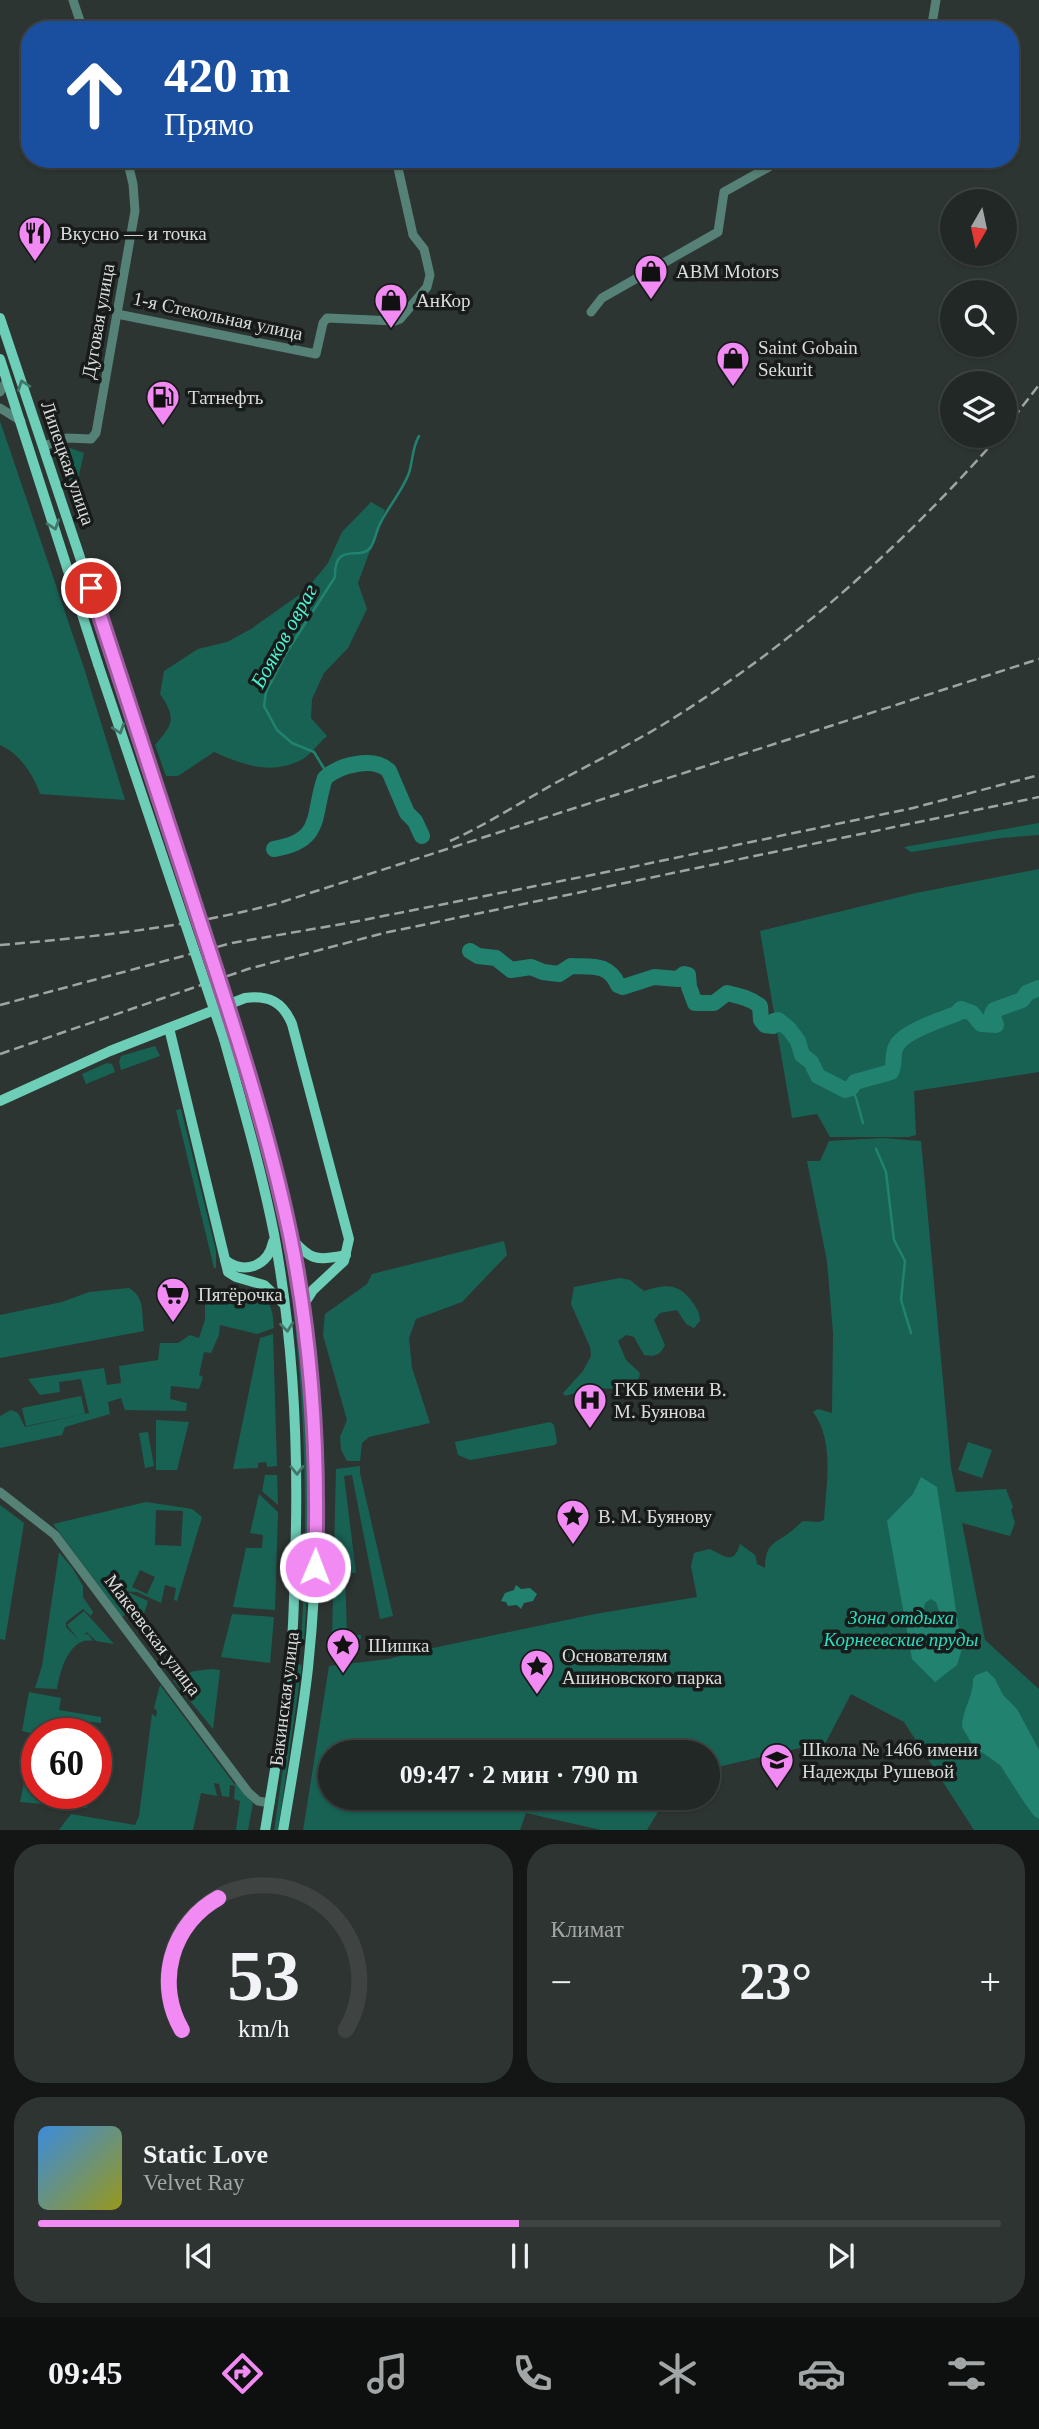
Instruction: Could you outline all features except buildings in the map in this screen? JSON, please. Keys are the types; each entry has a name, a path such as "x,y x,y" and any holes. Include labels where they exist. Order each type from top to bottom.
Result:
{"main road":[{"name":"Липецкая улица","path":"0,318 237,1035"},
{"name":"Липецкая улица","path":"0,359 97,664 224,1039"},
{"path":"0,1101 110,1051 245,998 260,996 281,1005 292,1024 348,1233 344,1261 313,1290 302,1307"},
{"path":"169,1028 228,1272 264,1285 284,1304"},
{"name":"Бакинская улица","path":"237,1035 267,1137 290,1237 302,1307 312,1396 316,1547 308,1670 284,1830"},
{"name":"Бакинская улица","path":"224,1039 261,1175 274,1236 294,1400 296,1535 290,1661 265,1830"},
{"path":"225,1260 235,1266 257,1265 267,1258 274,1236"},
{"path":"290,1237 311,1258 346,1255"}],"street":[{"path":"73,0 80,21"},
{"path":"932,21 936,0"},
{"name":"Дуговая улица","path":"44,446 66,438 86,440 94,437 135,211 129,168"},
{"name":"1-я Стекольная улица","path":"117,314 316,354 323,323 327,318 400,319 427,287 430,275 424,249 413,235 398,168"},
{"path":"591,312 602,298 718,232 724,192 767,168"},
{"path":"0,392 7,380"},
{"path":"0,408 20,421"},
{"name":"Макеевская улица","path":"0,1492 55,1535 248,1792 258,1801 270,1803"}],"green space":[{"path":"0,421 84,668 125,800 40,794 25,765 0,745"},
{"path":"70,448 84,453 74,496 60,450"},
{"path":"371,502 385,510 358,583 367,609 348,648 324,673 312,699 311,718 327,736 303,759 280,767 258,767 214,752 178,776 166,776 155,745 171,721 169,710 160,694 164,671 198,649 227,642 251,629 306,590 328,563 342,532"},
{"path":"1039,823 1039,835 911,852 904,847"},
{"path":"1039,869 1039,1072 914,1091 916,1135 909,1137 830,1137 817,1114 792,1118 760,931 916,893"},
{"path":"155,1046 160,1056 121,1070 121,1056"},
{"path":"107,1063 112,1064 115,1072 86,1084 82,1074"},
{"path":"181,1109 216,1251 216,1268 176,1110"},
{"name":"Зона отдыха Корнеевские пруды","path":"883,1138 921,1141 951,1468 956,1492 1006,1489 1013,1507 1011,1510 1015,1523 1010,1536 962,1523 985,1640 1039,1689 1039,1830 974,1830 904,1722 851,1694 826,1742 720,1766 720,1740 318,1740 318,1810 659,1810 647,1830 601,1830 526,1813 520,1830 303,1830 329,1666 389,1659 595,1614 697,1597 691,1566 694,1553 709,1549 731,1557 740,1544 755,1555 757,1564 765,1568 767,1552 775,1543 803,1521 824,1520 827,1450 820,1424 813,1412 818,1409 832,1413 833,1333 827,1261 807,1161 820,1161 829,1141"},
{"path":"504,1241 507,1255 462,1302 416,1319 409,1338 412,1368 430,1423 369,1437 362,1443 360,1461 347,1461 341,1450 340,1437 347,1420 323,1335 325,1314 367,1284 372,1274"},
{"path":"620,1278 630,1280 644,1291 664,1286 680,1290 691,1300 700,1321 694,1328 686,1324 677,1310 660,1313 654,1320 665,1345 659,1353 644,1355 634,1337 626,1335 618,1341 626,1360 640,1373 638,1382 619,1389 592,1388 565,1396 563,1393 583,1371 591,1356 590,1347 571,1304 574,1287"},
{"path":"129,1288 138,1297 142,1307 144,1331 0,1358 0,1315 62,1302 89,1292"},
{"path":"249,1291 262,1296 269,1304 274,1328 257,1334 220,1325 219,1335 211,1353 204,1352 199,1375 203,1377 199,1389 171,1386 170,1399 187,1403 186,1411 125,1410 121,1398 108,1402 110,1414 65,1427 62,1435 0,1448 0,1416 11,1410 18,1413 25,1427 89,1413 81,1379 59,1382 60,1392 40,1395 28,1379 104,1368 107,1385 121,1383 119,1366 158,1360 160,1343 178,1343 190,1335 199,1338 205,1320 205,1301"},
{"path":"294,1314 298,1314 307,1437 308,1560 304,1642 301,1642 305,1478"},
{"path":"273,1334 277,1466 267,1467 266,1462 258,1463 258,1468 233,1469 260,1338"},
{"path":"81,1396 85,1414 26,1426 22,1408"},
{"path":"156,1420 189,1422 177,1470 156,1470"},
{"path":"550,1422 554,1425 557,1442 555,1445 470,1460 458,1455 455,1442"},
{"path":"148,1432 154,1466 145,1468 139,1433"},
{"path":"968,1442 992,1450 982,1478 958,1470"},
{"path":"360,1466 393,1616 380,1619 352,1475 344,1476 356,1573 345,1573 347,1634 361,1635 361,1639 332,1639 336,1469"},
{"path":"265,1475 277,1475 278,1505 262,1491"},
{"path":"259,1494 278,1512 275,1610 233,1607 246,1548 262,1548 263,1535 250,1533"},
{"path":"146,1502 192,1509 202,1517 177,1601 174,1600 176,1588 165,1585 161,1603 137,1592 122,1591 117,1596 124,1605 120,1597 130,1593 148,1601 141,1623 134,1621 129,1612 122,1617 53,1524","holes":["156,1510 183,1511 181,1546 155,1545","140,1570 155,1577 147,1594 132,1587"]},
{"path":"0,1505 24,1523 5,1640 0,1639"},
{"path":"59,1552 83,1586 83,1597 93,1612 91,1616 83,1609 66,1622 66,1627 79,1640 67,1625 84,1611 114,1644 96,1641 87,1632 84,1635 88,1634 93,1641 85,1641 72,1649 64,1664 57,1689 35,1688 42,1666"},
{"path":"232,1614 274,1617 270,1663 221,1657"},
{"path":"298,1664 302,1665 278,1830 274,1830"},
{"path":"220,1670 213,1729 173,1680 194,1671"},
{"path":"160,1685 235,1785 236,1780 253,1803 248,1830 236,1830 240,1801 234,1799 235,1786 230,1785 229,1797 222,1796 219,1784 214,1783 217,1796 201,1793 193,1830 59,1830 71,1814 135,1825 139,1816 152,1714 156,1717 157,1711 154,1708"},
{"path":"29,1692 61,1698 59,1710 101,1717 101,1718 24,1718"}],"shaded area":[{"path":"921,1477 937,1487 962,1649 957,1665 935,1682 912,1659 887,1521 913,1494","holes":["931,1599 936,1602 945,1628 929,1623 924,1609 925,1603"]},
{"path":"516,1585 521,1589 530,1588 537,1594 533,1601 524,1603 521,1609 517,1605 508,1606 501,1601 505,1593 514,1590"},
{"path":"987,1671 995,1679 1003,1695 1017,1709 1039,1750 1039,1819 1034,1816 1000,1765 973,1746 962,1727 973,1679"}],"waterway":[{"name":"Бояков овраг","path":"328,775 314,752 292,743 277,730 264,706 266,692 288,650 335,577 339,559 343,555 361,553 371,547 382,519 406,480 419,436"},
{"path":"274,849 301,840 309,833 325,778 347,766 366,763 383,766 389,771 407,813 415,821 422,836"},
{"path":"470,951 478,956 496,958 511,970 531,967 559,974 571,966 599,968 610,973 618,985 623,987 654,977 678,979 684,974 688,975 695,1003 714,1003 727,993 756,1003 760,1006 761,1020 765,1025 773,1026 774,1021 778,1020 798,1041 802,1055 811,1062 818,1076 845,1090 851,1088 855,1082 891,1072 894,1051 907,1035 956,1014 961,1009 972,1013 981,1024 996,1025 992,1014 994,1010 1022,1000 1027,993 1039,988"},
{"path":"851,1088 863,1123"},
{"path":"876,1149 886,1172 894,1240 905,1261 901,1300 911,1333"}],"railway":[{"path":"1017,413 1039,385"},
{"path":"450,841 659,727 762,657 805,624 886,553 988,448"},
{"path":"0,945 141,930 210,919 279,903 1039,659"},
{"path":"0,1005 232,943 627,868 913,808 1039,775"},
{"path":"0,1054 248,969 384,933 1039,797"}],"place":[{"name":"Вкусно — и точка","path":"35,263"},
{"name":"ABM Motors","path":"651,301"},
{"name":"АнКор","path":"391,330"},
{"name":"Saint Gobain Sekurit","path":"733,388"},
{"name":"Татнефть","path":"163,427"},
{"name":"Пятёрочка","path":"173,1324"},
{"name":"ГКБ имени В. М. Буянова","path":"590,1430"},
{"name":"В. М. Буянову","path":"573,1546"},
{"name":"Шишка","path":"343,1675"},
{"name":"Основателям Ашиновского парка","path":"537,1696"},
{"name":"Школа № 1466 имени Надежды Рушевой","path":"777,1790"}],"route":[{"path":"91,588 237,1035 267,1137 290,1237 312,1396 315,1567"}]}
